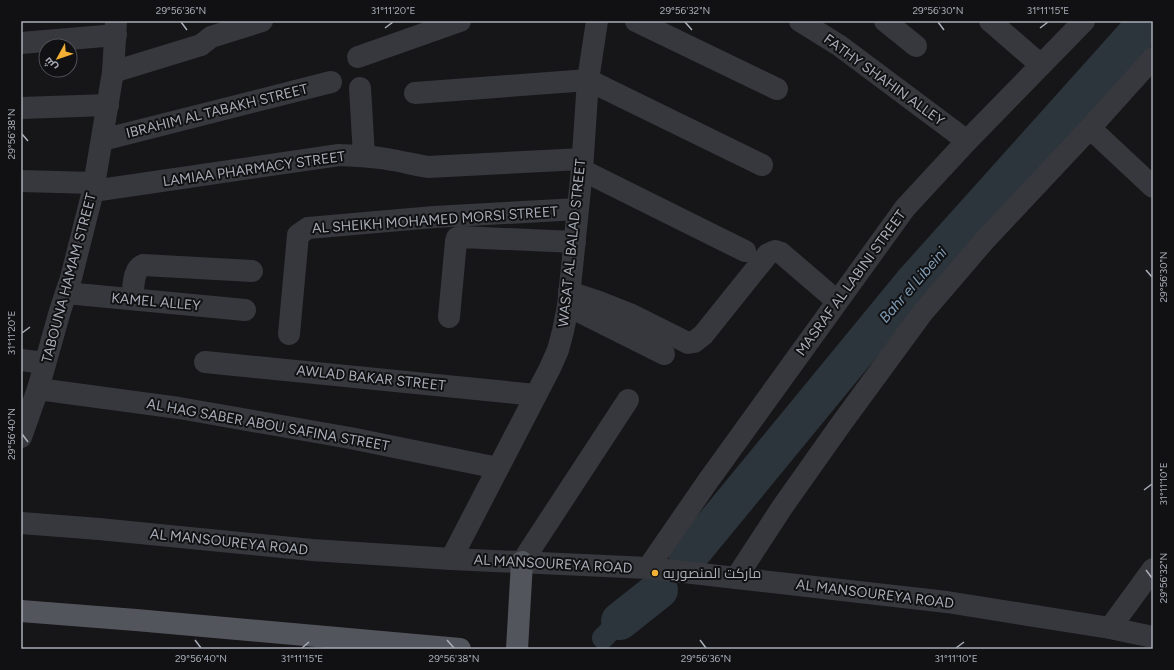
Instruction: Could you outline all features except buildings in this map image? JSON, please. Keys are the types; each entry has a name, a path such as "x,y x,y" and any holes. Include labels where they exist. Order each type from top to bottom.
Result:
{"main road":[{"path":"517,649 522,562"},
{"path":"21,611 397,646 456,649"}],"street":[{"path":"113,72 201,45 211,38 262,21"},
{"path":"358,57 460,21"},
{"name":"WASAT AL BALAD STREET","path":"452,559 558,350 569,299 582,164 588,80 596,21"},
{"path":"636,21 777,90"},
{"name":"FATHY SHAHIN ALLEY","path":"800,21 840,46 967,140"},
{"path":"885,21 916,46"},
{"path":"990,21 1041,65"},
{"name":"MASRAF AL LABINI STREET","path":"648,568 708,481 905,208 967,140 1084,21"},
{"path":"21,43 116,28"},
{"name":"TABOUNA HAMAM STREET","path":"21,437 38,389 79,250 94,187 113,72 116,28"},
{"path":"736,578 783,506 923,312 984,241 1090,128 1153,58"},
{"path":"415,93 588,80 762,165"},
{"name":"IBRAHIM AL TABAKH STREET","path":"102,140 331,82"},
{"path":"360,88 364,156"},
{"path":"21,108 108,105"},
{"path":"1090,128 1153,187"},
{"name":"LAMIAA PHARMACY STREET","path":"21,181 94,187 339,155 364,156 392,160 409,165 428,166 582,164"},
{"path":"582,164 745,251"},
{"name":"AL SHEIKH MOHAMED MORSI STREET","path":"289,334 298,234 308,228 434,217 578,210"},
{"path":"449,317 456,241 458,238 575,242"},
{"path":"569,299 599,302 632,315 688,343 694,342 703,335 768,254 775,251 781,253 837,301"},
{"path":"132,299 136,272 138,267 143,265 252,271"},
{"name":"KAMEL ALLEY","path":"66,293 246,310"},
{"path":"569,299 664,354"},
{"path":"21,360 45,363"},
{"name":"AWLAD BAKAR STREET","path":"205,362 536,395"},
{"name":"AL HAG SABER ABOU SAFINA STREET","path":"38,389 179,408 350,438 498,468"},
{"path":"522,562 628,400"},
{"name":"AL MANSOUREYA ROAD","path":"21,523 99,529 312,550 452,559 648,568 947,602 1110,628 1153,637"},
{"path":"1110,628 1153,569"}],"waterway":[{"name":"Bahr el Libeini","path":"688,557 913,283 1148,21"},
{"name":"Bahr el Libeini","path":"620,621 659,590"},
{"path":"603,638 620,621"}],"place":[{"name":"ماركت المنصوريه","path":"655,573"}]}
